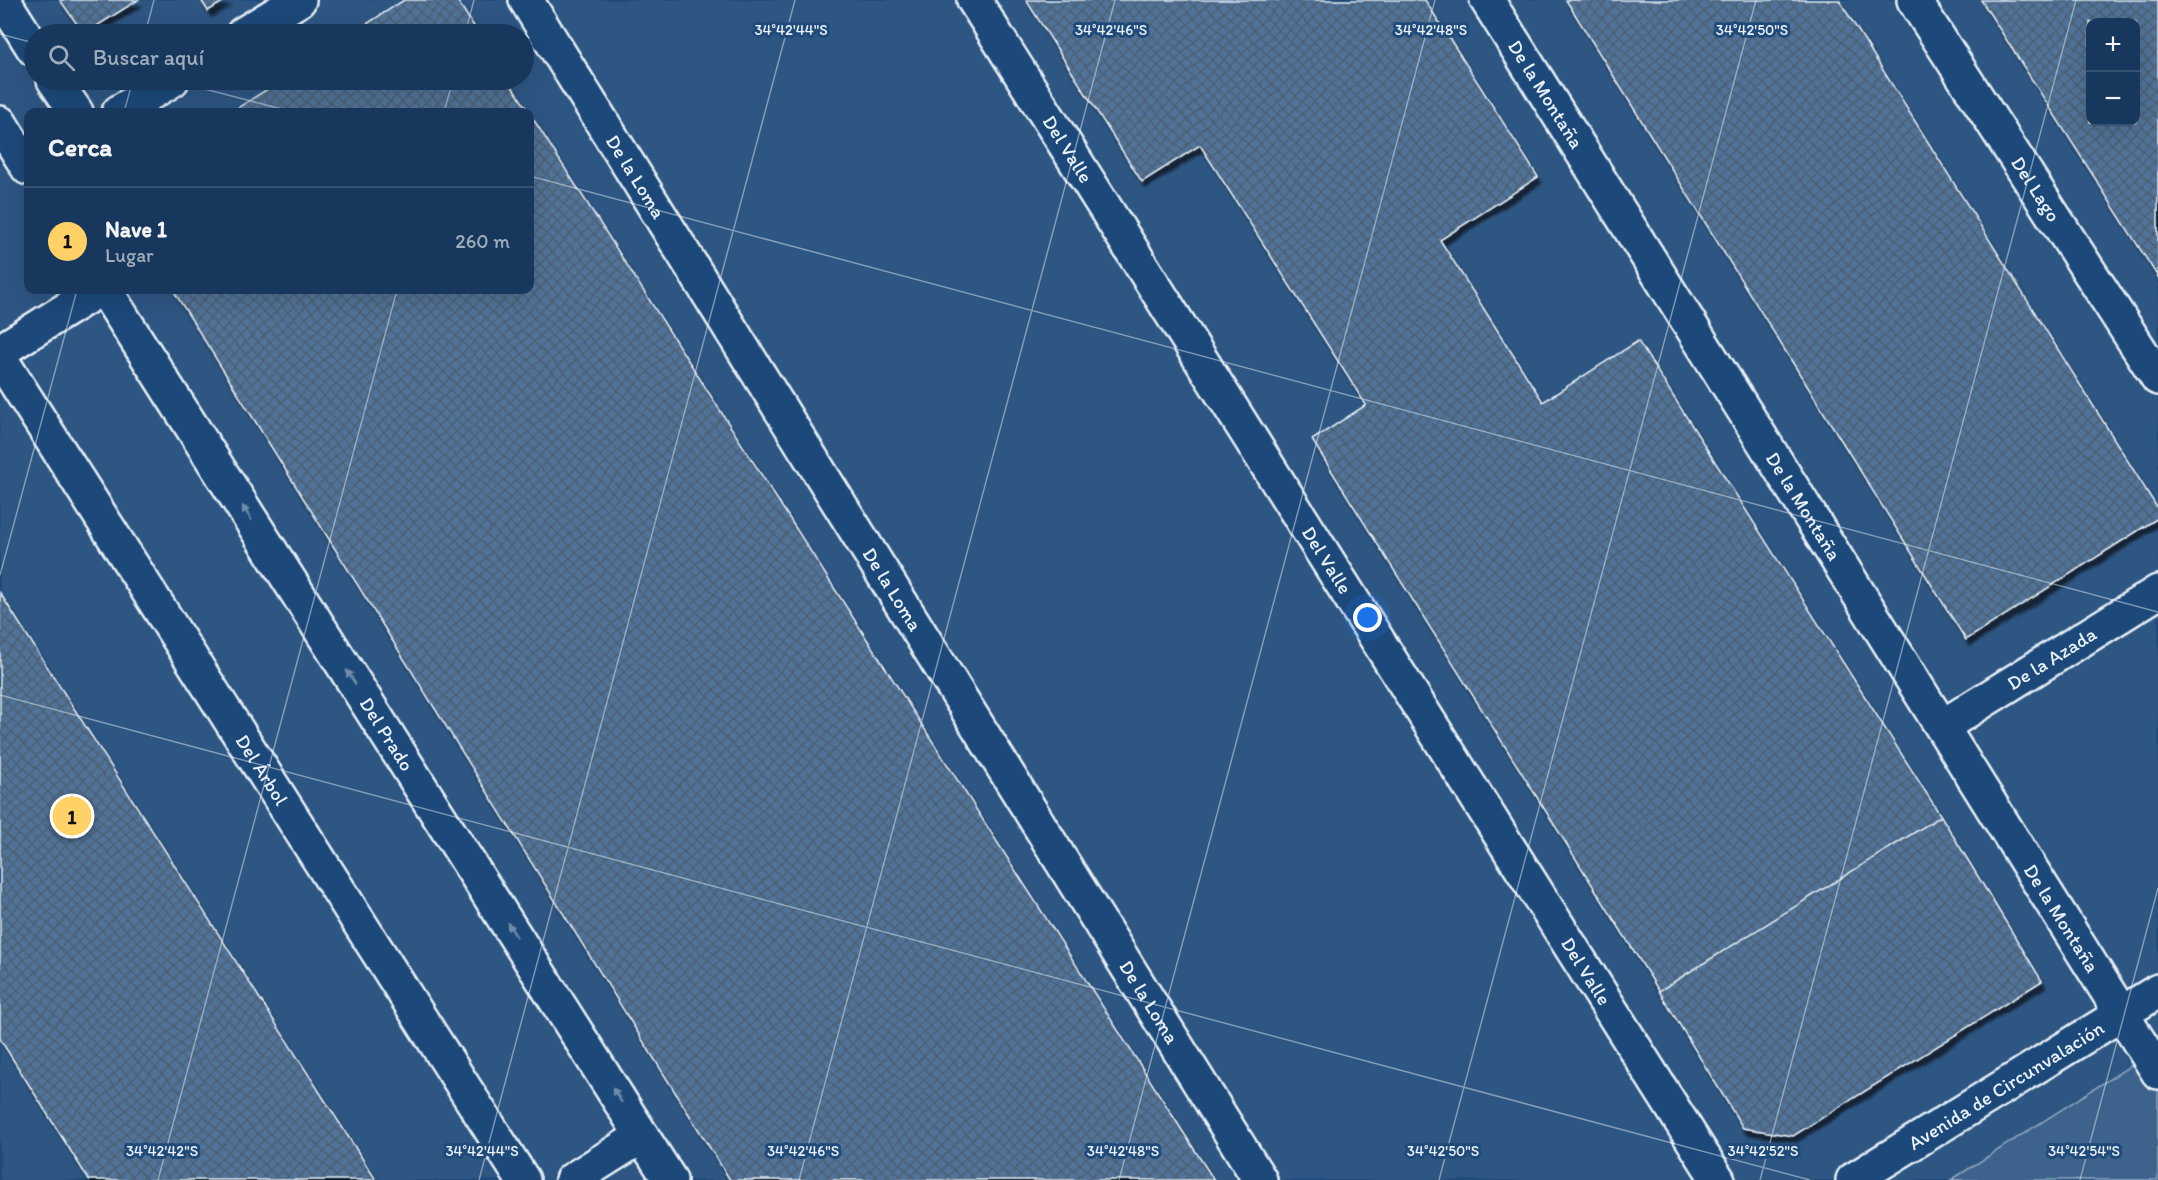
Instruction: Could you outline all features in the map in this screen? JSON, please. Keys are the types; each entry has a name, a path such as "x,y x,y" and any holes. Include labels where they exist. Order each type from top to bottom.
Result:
{"street":[{"path":"3,0 24,33"},
{"path":"259,24 299,0"},
{"name":"De la Loma","path":"526,0 1260,1180"},
{"name":"Del Valle","path":"974,0 1718,1180"},
{"name":"De la Montaña","path":"1487,0 2158,1072"},
{"name":"Del Lago","path":"1914,0 2158,378"},
{"path":"61,90 73,108"},
{"path":"126,108 155,90"},
{"path":"0,123 24,162"},
{"path":"0,351 92,294"},
{"name":"Del Prado","path":"108,294 670,1180"},
{"name":"Del Árbol","path":"0,358 523,1180"},
{"name":"De la Azada","path":"1943,726 2158,592"},
{"name":"Avenida de Circunvalación","path":"1853,1180 2158,991"},
{"path":"572,1180 642,1136"}],"shaded area":[{"path":"0,0 2158,0 2158,1180 0,1180"},
{"path":"2158,1048 2158,1180 1951,1180"}],"building":[{"path":"60,0 138,0 100,24 77,24"},
{"path":"201,0 226,0 208,11"},
{"path":"404,0 457,0 473,24 367,24"},
{"path":"1026,0 1425,0 1538,177 1440,240 1543,402 1638,341 1941,816 1659,991 1312,440 1366,405 1200,145 1142,182"},
{"path":"1566,0 1839,0 2158,509 2158,518 1966,640"},
{"path":"1981,0 2158,0 2158,277"},
{"path":"266,90 515,90 526,108 237,108"},
{"path":"534,120 1214,1180 730,1180 176,294 534,294"},
{"path":"0,593 376,1180 89,1180 0,1039"},
{"path":"1941,816 2042,981 1793,1136 1743,1128 1659,991"}],"place":[{"name":"Nave 1","path":"72,816"}]}
